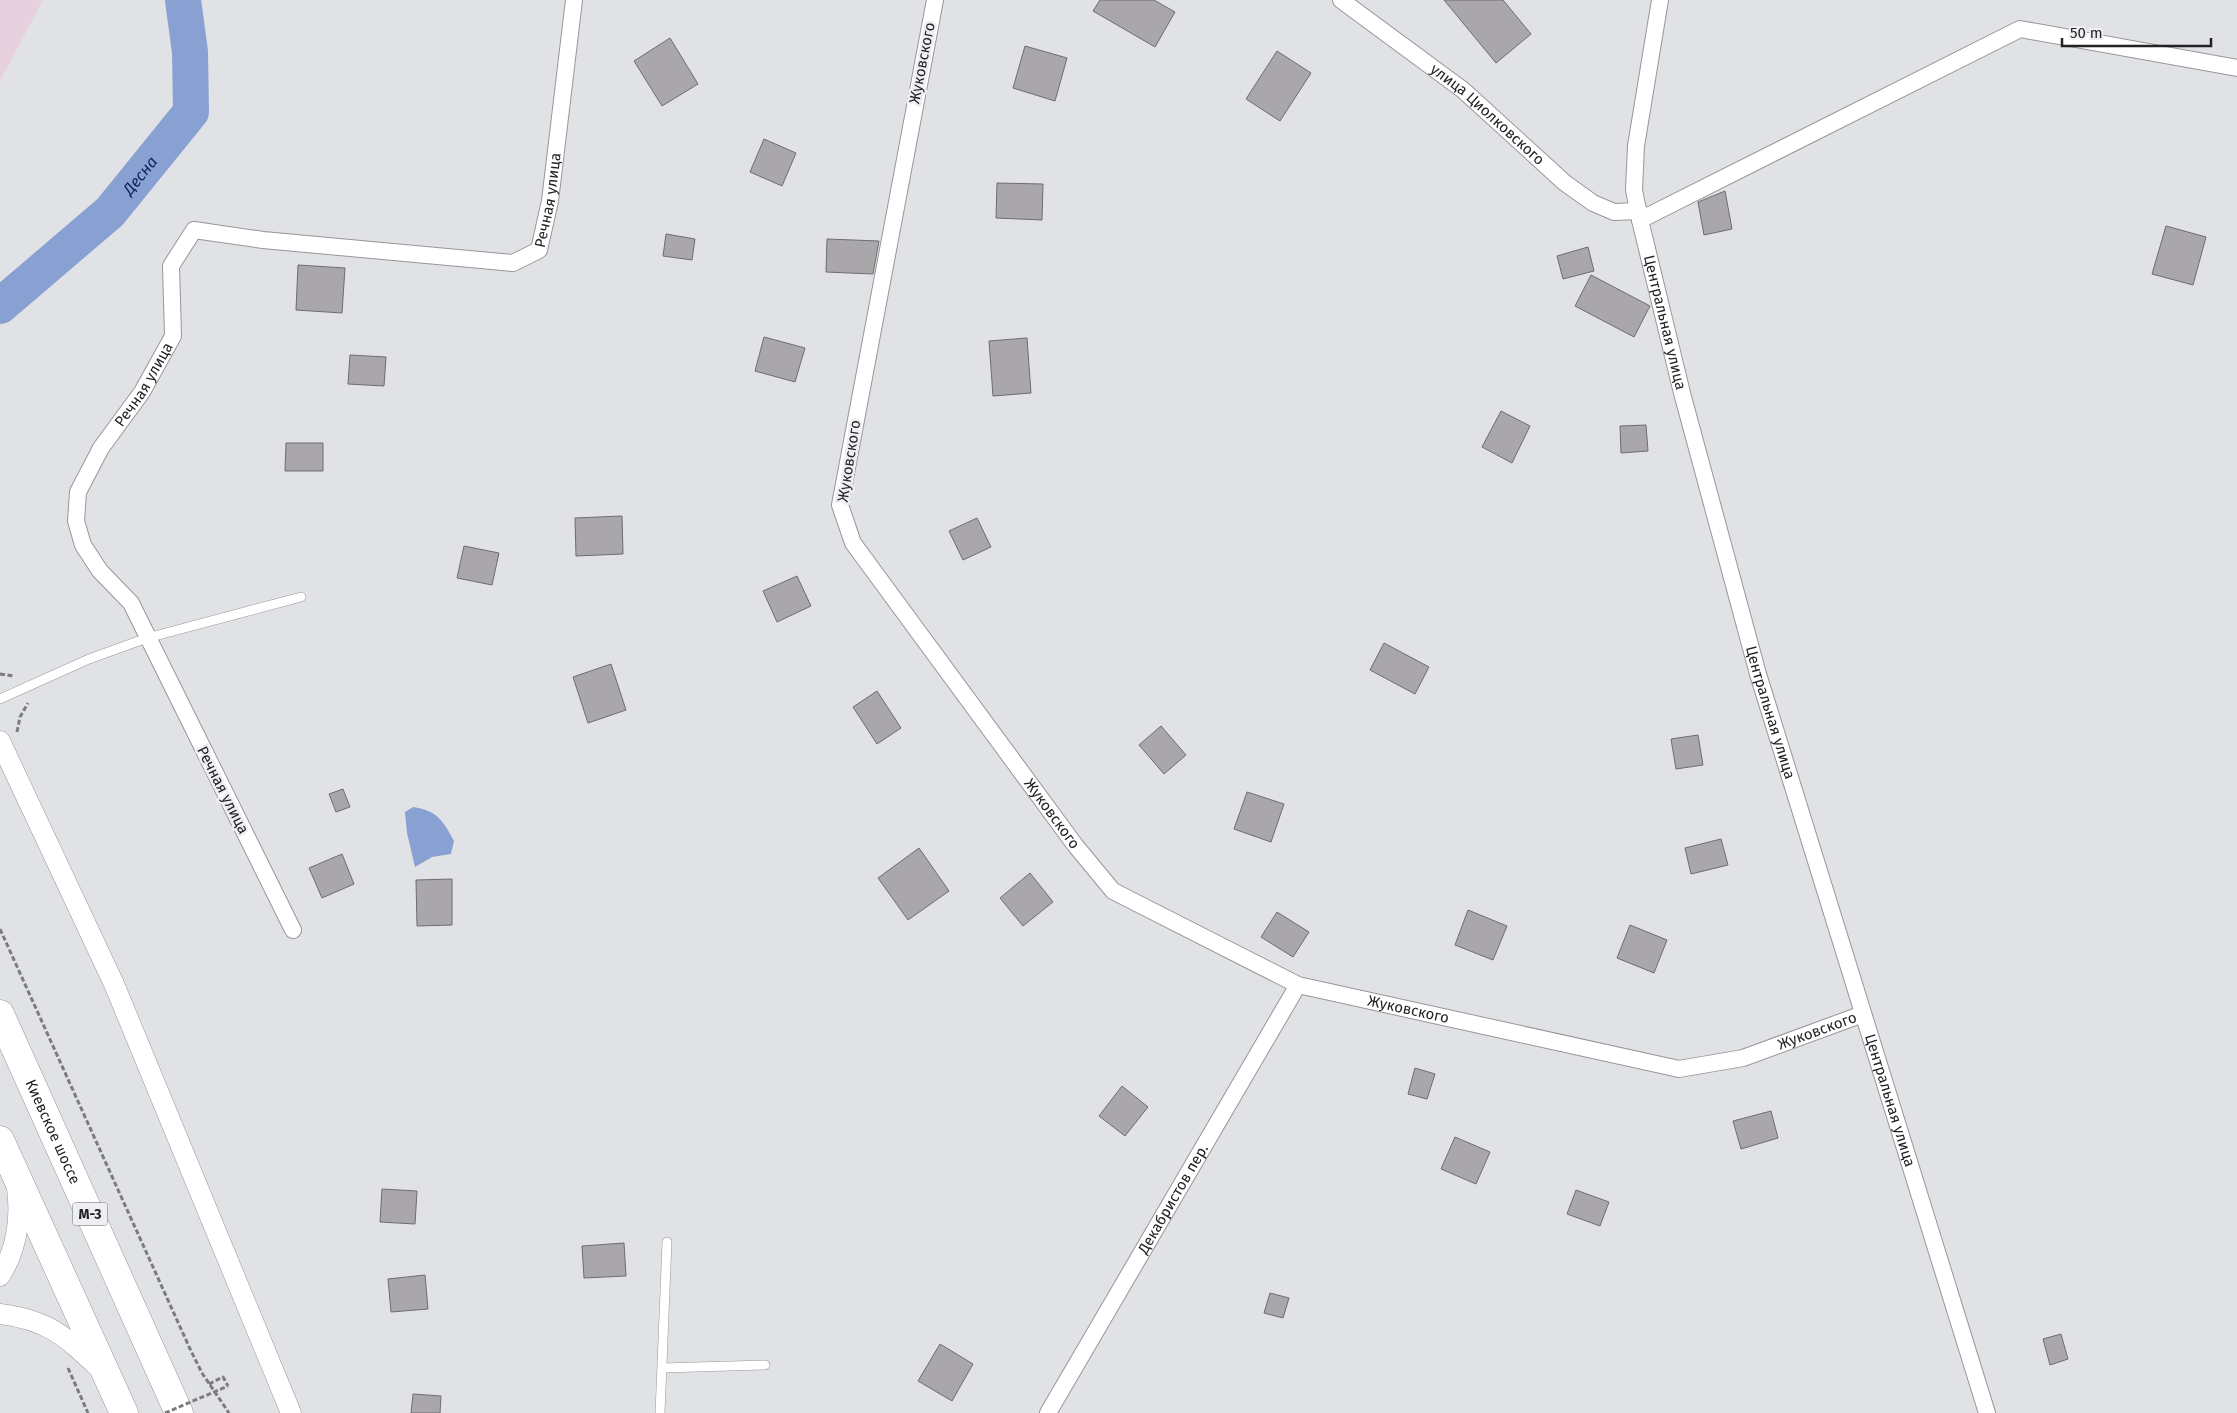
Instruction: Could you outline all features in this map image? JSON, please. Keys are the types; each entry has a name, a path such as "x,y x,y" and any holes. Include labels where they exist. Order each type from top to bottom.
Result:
{"highway":[{"name":"Киевское шоссе","path":"0,1014 179,1413"},
{"path":"0,1140 124,1413"}],"street":[{"name":"Речная улица","path":"293,930 131,603 100,571 83,545 76,521 78,492 101,448 142,392 173,336 171,266 194,230 262,240 513,263 539,250 550,201 574,0"},
{"name":"Жуковского","path":"935,0 840,505 854,543 1069,837 1113,892 1298,985 1679,1069 1743,1058 1863,1014"},
{"name":"улица Циолковского","path":"1341,0 1463,90 1565,183 1586,198 1614,212 1640,215"},
{"name":"Центральная улица","path":"1660,0 1636,146 1634,190 1682,393 1758,674 1987,1413"},
{"path":"1640,215 2020,30 2237,68"},
{"path":"0,741 114,984 291,1413"},
{"name":"Декабристов пер.","path":"1048,1413 1298,985"},
{"path":"0,1276 14,1248 17,1232 19,1204 14,1171"},
{"path":"0,1314 21,1316 41,1323 69,1340 106,1375"}],"lane":[{"path":"0,698 89,660 147,638 301,597"},
{"path":"660,1413 667,1242"},
{"path":"662,1368 765,1365"}],"path":[{"path":"0,929 191,1351 209,1384 229,1413"},
{"path":"66,1365 88,1413"},
{"path":"165,1413 228,1386 224,1377 209,1384"}],"shaded area":[{"path":"0,0 43,0 0,81"}],"water":[{"path":"413,807 421,808 438,817 454,841 451,854 432,857 415,867 407,833 405,812"}],"building":[{"path":"1100,0 1154,0 1175,12 1155,47 1093,11"},
{"path":"1444,0 1503,0 1531,34 1496,63"},
{"path":"670,38 698,84 662,106 634,61"},
{"path":"1025,46 1067,58 1055,101 1013,88"},
{"path":"1277,51 1311,73 1280,121 1246,99"},
{"path":"764,139 796,153 782,186 750,172"},
{"path":"997,183 1043,184 1042,220 996,218"},
{"path":"1725,191 1732,229 1704,235 1698,202"},
{"path":"2166,226 2206,237 2193,285 2152,274"},
{"path":"666,234 695,239 692,260 663,256"},
{"path":"827,239 879,241 873,274 826,272"},
{"path":"1588,247 1594,271 1563,279 1557,256"},
{"path":"298,265 345,268 342,313 296,310"},
{"path":"1591,275 1650,306 1634,337 1575,306"},
{"path":"764,337 805,348 795,382 755,371"},
{"path":"1027,338 1031,393 993,396 989,341"},
{"path":"350,355 386,357 384,386 348,384"},
{"path":"1501,411 1530,426 1512,463 1482,447"},
{"path":"1646,425 1648,451 1621,453 1620,426"},
{"path":"286,443 323,443 323,471 285,471"},
{"path":"622,516 623,554 576,556 575,518"},
{"path":"977,518 991,547 963,560 949,531"},
{"path":"464,546 499,553 492,585 457,578"},
{"path":"797,576 811,606 777,622 763,591"},
{"path":"1384,643 1429,667 1415,694 1370,670"},
{"path":"611,664 626,710 588,723 573,677"},
{"path":"877,691 901,728 877,744 853,707"},
{"path":"1161,726 1186,755 1164,774 1139,745"},
{"path":"1698,735 1703,765 1676,769 1671,739"},
{"path":"343,789 350,807 336,812 329,794"},
{"path":"1247,792 1284,804 1271,842 1234,829"},
{"path":"1721,839 1728,865 1691,874 1685,848"},
{"path":"919,848 949,891 908,920 878,878"},
{"path":"342,854 354,884 322,898 309,868"},
{"path":"1030,873 1053,902 1023,926 1000,898"},
{"path":"452,879 452,925 417,926 416,880"},
{"path":"1468,910 1507,926 1493,960 1455,945"},
{"path":"1277,912 1309,932 1293,957 1261,937"},
{"path":"1630,925 1667,940 1654,973 1617,958"},
{"path":"1415,1068 1435,1074 1427,1099 1408,1094"},
{"path":"1122,1086 1148,1107 1125,1136 1099,1116"},
{"path":"1771,1111 1778,1138 1741,1149 1733,1121"},
{"path":"1455,1137 1490,1152 1476,1184 1441,1169"},
{"path":"382,1189 417,1191 415,1224 380,1222"},
{"path":"1576,1190 1609,1202 1600,1226 1567,1214"},
{"path":"624,1243 626,1276 584,1278 582,1246"},
{"path":"425,1275 428,1309 391,1312 388,1279"},
{"path":"1270,1293 1289,1298 1283,1318 1264,1313"},
{"path":"2061,1334 2068,1359 2050,1365 2043,1339"},
{"path":"940,1344 973,1364 952,1401 918,1381"},
{"path":"413,1394 441,1396 440,1413 411,1413"}],"waterway":[{"name":"Десна","path":"0,306 110,212 191,112 190,52 183,0"}]}
